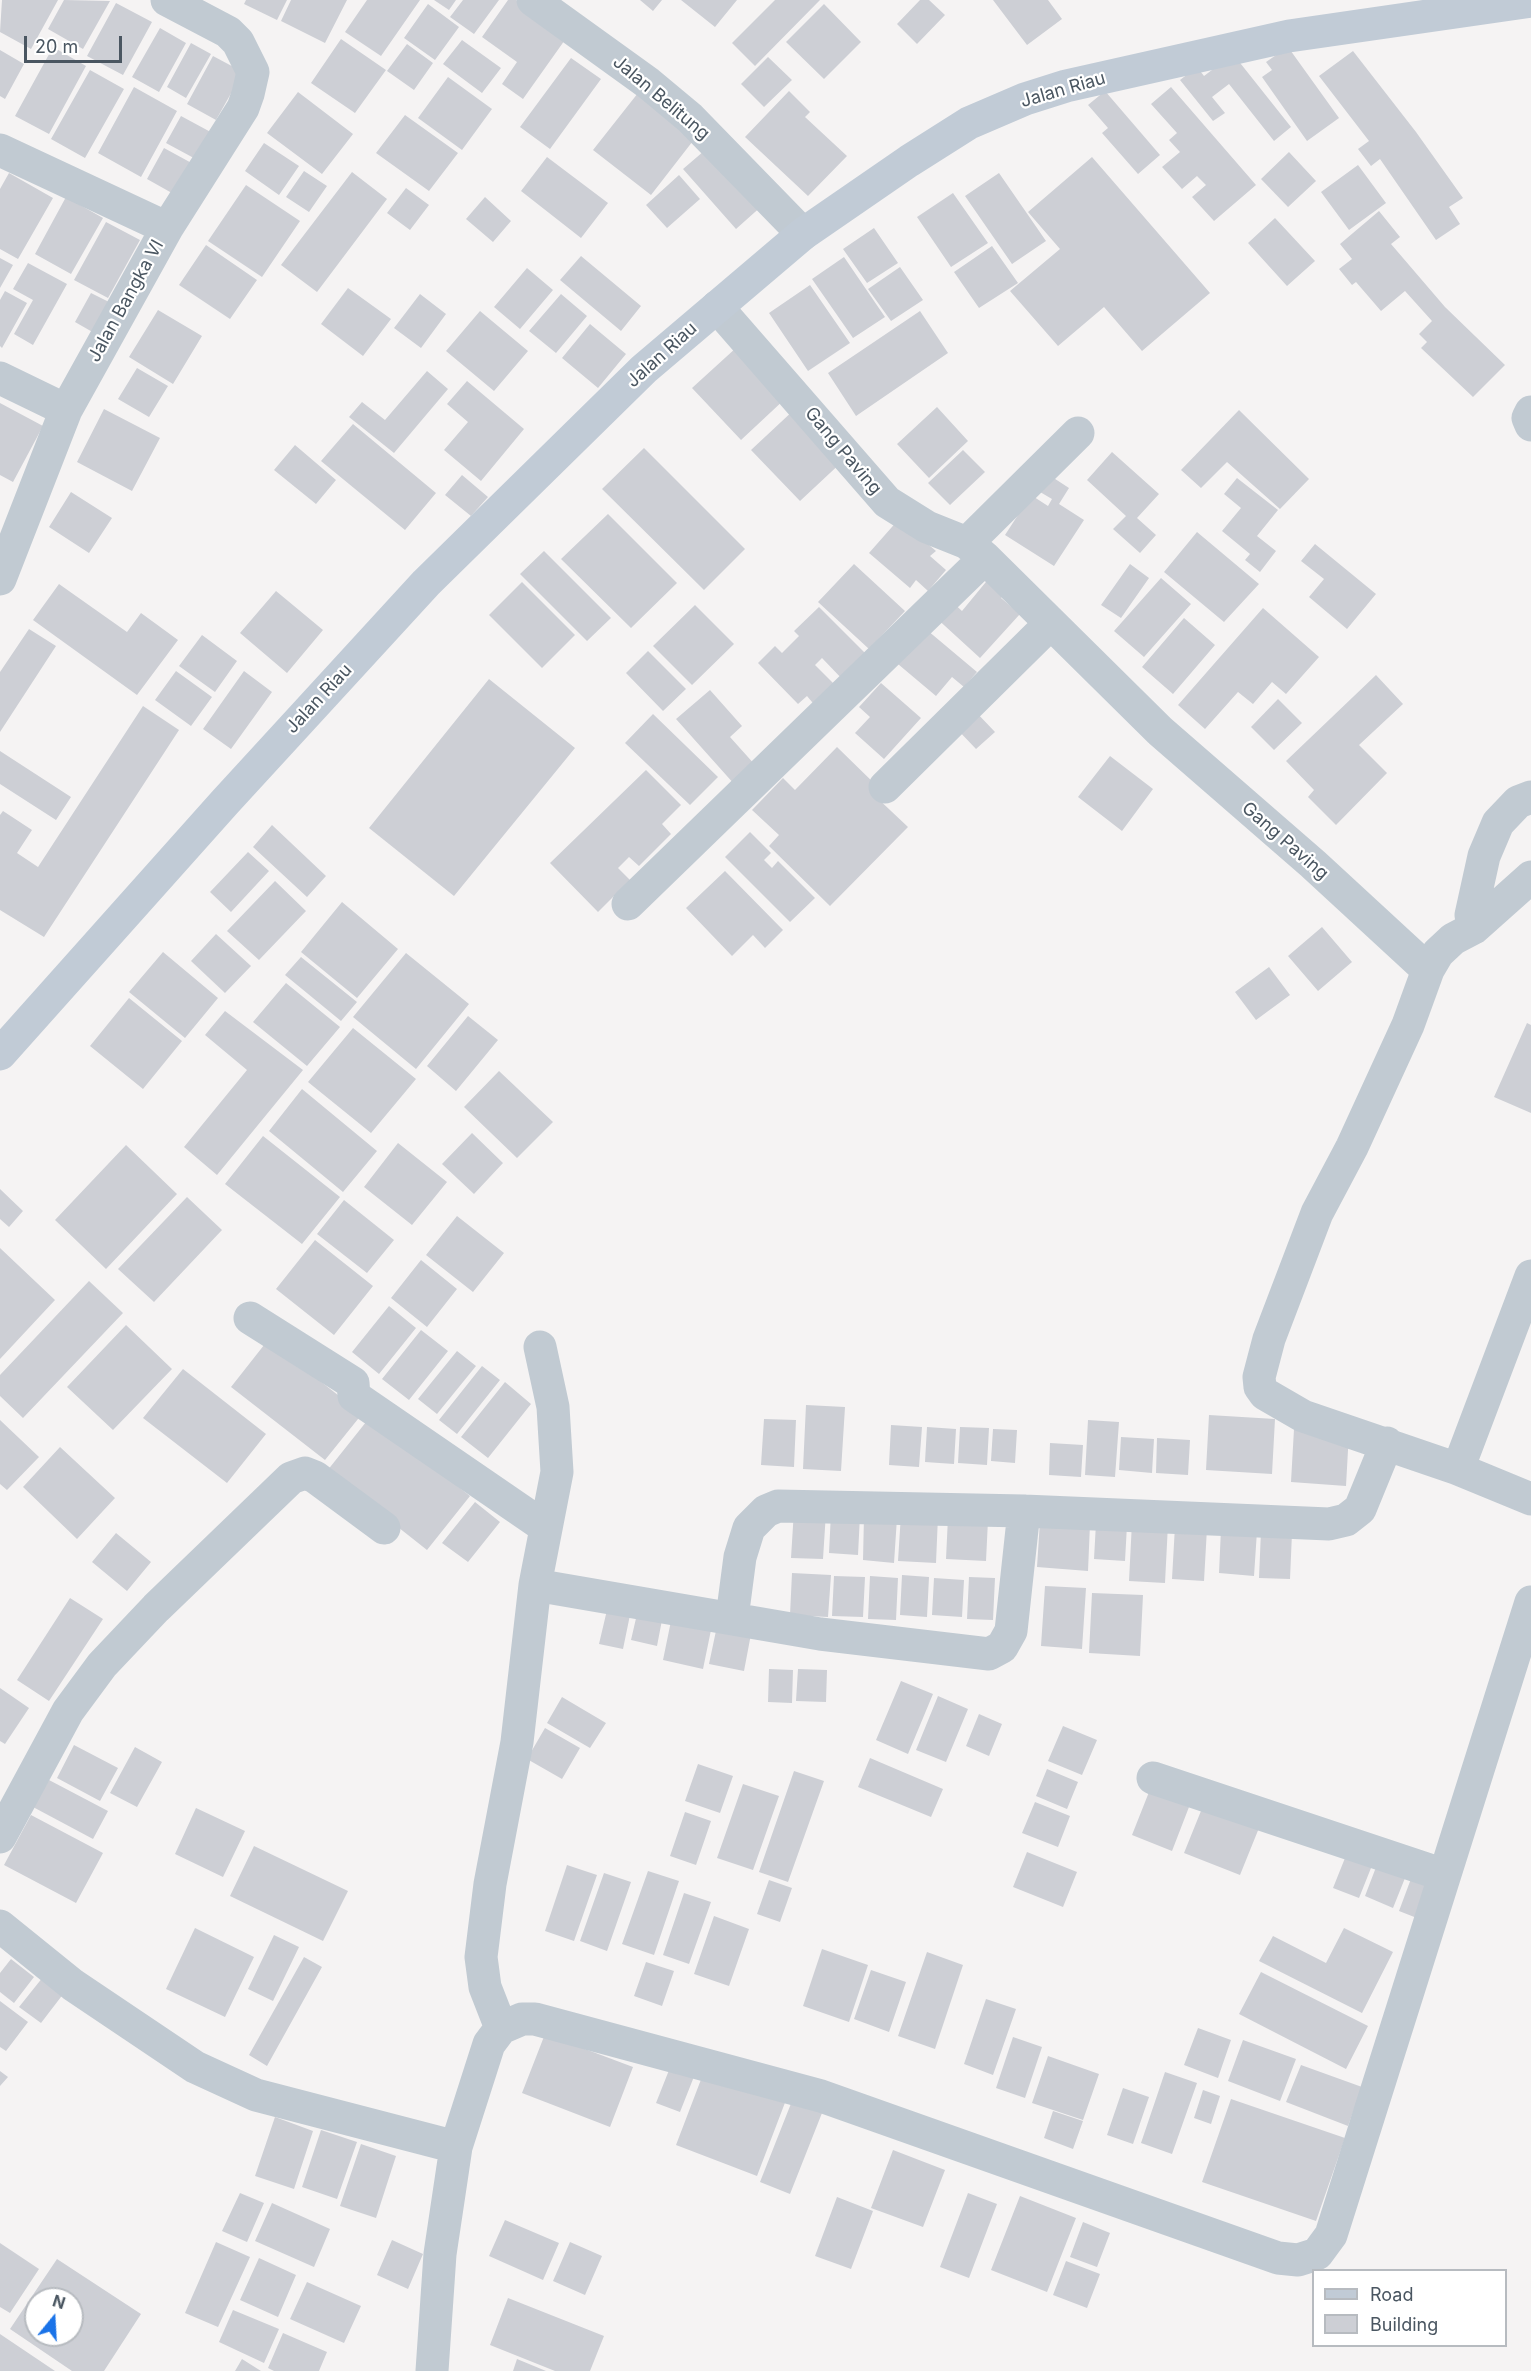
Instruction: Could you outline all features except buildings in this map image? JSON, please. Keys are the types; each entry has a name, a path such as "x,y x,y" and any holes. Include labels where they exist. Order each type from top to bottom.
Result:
{"main road":[{"name":"Jalan Riau","path":"0,1054 225,802 426,583 644,369 803,234 909,161 969,123 1025,99 1066,86 1289,36 1432,7 1531,1"}],"street":[{"path":"167,0 228,32 238,42 253,72 243,108 167,228"},
{"name":"Jalan Belitung","path":"533,0 648,83 690,118 803,234"},
{"name":"Jalan Bangka VI","path":"0,150 167,228 66,410 0,579"},
{"name":"Gang Paving","path":"717,307 887,502 927,527 976,550 1160,731 1313,864 1428,970"},
{"path":"0,378 66,410"},
{"path":"1531,412 1528,418 1531,424"},
{"path":"628,904 976,550 1078,433"},
{"path":"885,787 1050,624"},
{"path":"1474,928 1471,915 1482,866 1498,823 1518,802 1531,797"},
{"path":"1531,877 1474,928 1453,939 1437,953 1362,1126 1317,1213 1269,1339 1259,1377 1260,1387 1265,1394 1284,1406 1329,1425 1458,1468 1531,1499"},
{"path":"1458,1468 1531,1276"},
{"path":"250,1318 353,1383 354,1396 545,1527"},
{"path":"501,2028 484,1987 481,1957 490,1884 517,1742 535,1585 557,1472 553,1407 540,1347"},
{"path":"732,1617 746,1534 753,1522 771,1508 796,1505 1023,1511 1319,1525 1338,1523 1354,1516 1360,1509 1387,1443"},
{"path":"0,1837 68,1711 102,1665 156,1608 291,1478 305,1473 315,1477 384,1528"},
{"path":"535,1585 853,1639 982,1654 994,1652 1006,1643 1011,1631 1023,1511"},
{"path":"432,2371 440,2254 456,2147 484,2056 501,2028 522,2019 535,2019 820,2096 1278,2258 1298,2260 1317,2254 1331,2235 1531,1602"},
{"path":"1153,1778 1443,1875"},
{"path":"0,1926 73,1985 195,2067 256,2096 456,2147"}]}
